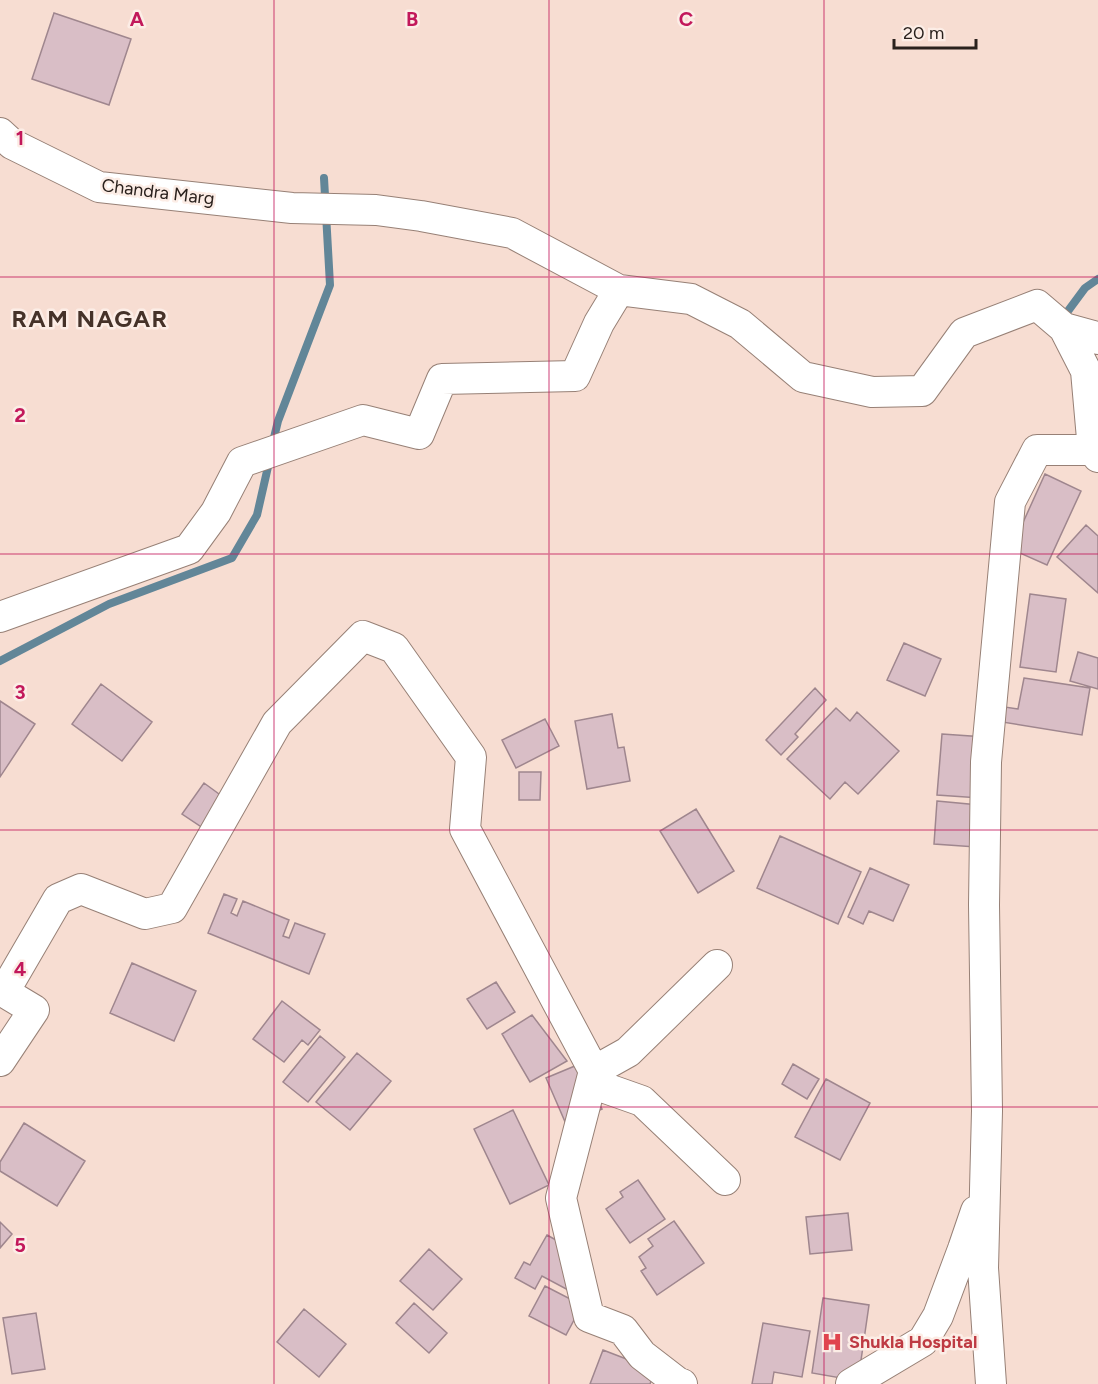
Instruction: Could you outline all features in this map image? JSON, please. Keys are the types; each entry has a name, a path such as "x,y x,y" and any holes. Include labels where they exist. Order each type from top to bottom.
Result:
{"street":[{"name":"Chandra Marg","path":"0,133 12,144 99,187 292,208 376,210 512,232 619,290"},
{"path":"0,617 189,549 216,512 242,462 363,420 419,434 442,379 574,376 599,323 619,290 692,299 740,324 803,377 872,392 922,391 964,333 1037,305 1064,328 1086,371 1096,453 1037,450 1010,502 986,762 984,904 987,1111 983,1268 991,1384"},
{"path":"1064,328 1098,339"},
{"path":"0,1061 34,1010 4,992 58,899 81,889 145,914 172,908 277,723 363,636 394,648 471,757 465,830 592,1077 642,1101 725,1180"},
{"path":"682,1384 642,1355 623,1330 589,1317 561,1198 592,1077 628,1052 717,965"},
{"path":"851,1384 923,1341 938,1316 986,1180"}],"building":[{"path":"54,13 131,39 109,105 32,79"},
{"path":"1045,474 1081,491 1047,565 1011,549"},
{"path":"1086,525 1098,536 1098,593 1057,557"},
{"path":"1030,594 1066,599 1056,672 1020,667"},
{"path":"904,643 941,659 925,696 887,680"},
{"path":"1078,652 1098,658 1098,689 1070,681"},
{"path":"1024,678 1090,688 1082,735 1002,722 1005,707 1018,709"},
{"path":"101,684 152,722 122,761 72,724"},
{"path":"815,688 826,700 795,734 798,737 781,755 766,740"},
{"path":"0,701 35,724 0,777"},
{"path":"836,708 850,721 857,712 899,751 858,794 845,782 830,799 787,759"},
{"path":"612,714 618,748 624,747 630,781 587,789 575,721"},
{"path":"545,719 559,746 516,768 502,740"},
{"path":"942,734 985,737 980,798 937,795"},
{"path":"519,772 541,772 540,800 519,800"},
{"path":"204,783 230,802 221,840 182,814"},
{"path":"937,801 979,805 976,847 934,844"},
{"path":"696,809 734,871 698,893 660,831"},
{"path":"780,836 861,872 838,924 757,888"},
{"path":"870,868 909,885 893,921 869,911 863,924 848,917"},
{"path":"224,894 237,899 231,913 237,916 243,901 289,920 283,936 289,938 295,923 325,934 309,974 208,933"},
{"path":"132,963 196,991 174,1041 110,1013"},
{"path":"496,982 515,1012 487,1029 467,999"},
{"path":"282,1001 320,1030 308,1045 302,1040 284,1062 253,1039"},
{"path":"532,1015 567,1061 530,1082 502,1034"},
{"path":"320,1036 345,1057 308,1102 283,1082"},
{"path":"357,1053 391,1081 350,1130 316,1102"},
{"path":"582,1063 602,1109 566,1124 546,1078"},
{"path":"793,1064 819,1079 807,1099 782,1084"},
{"path":"826,1079 870,1103 840,1160 795,1137"},
{"path":"513,1110 549,1185 510,1204 474,1129"},
{"path":"24,1123 85,1161 57,1206 0,1171 0,1162"},
{"path":"638,1180 665,1219 630,1243 606,1209 623,1197 620,1192"},
{"path":"848,1213 852,1250 810,1254 806,1217"},
{"path":"674,1221 704,1263 657,1295 641,1271 646,1268 639,1257 653,1246 648,1239"},
{"path":"0,1222 12,1234 0,1248"},
{"path":"547,1235 572,1249 570,1291 542,1276 535,1289 515,1278 524,1262 530,1265"},
{"path":"429,1249 462,1279 433,1310 400,1281"},
{"path":"545,1286 582,1305 566,1335 529,1316"},
{"path":"823,1298 869,1305 858,1381 812,1373"},
{"path":"414,1303 447,1333 429,1353 396,1323"},
{"path":"304,1309 346,1344 319,1377 277,1342"},
{"path":"36,1313 45,1369 12,1374 3,1318"},
{"path":"763,1323 810,1331 802,1377 774,1372 772,1384 752,1384"},
{"path":"603,1350 655,1370 650,1384 590,1384"}],"waterway":[{"path":"272,446 278,421 330,285 324,178"},
{"path":"1065,315 1085,288 1098,279"},
{"path":"0,661 109,604 232,558 257,515 270,458"}],"place":[{"name":"Shukla Hospital","path":"832,1342"}],"district":[{"name":"RAM NAGAR","path":"90,319"}]}
